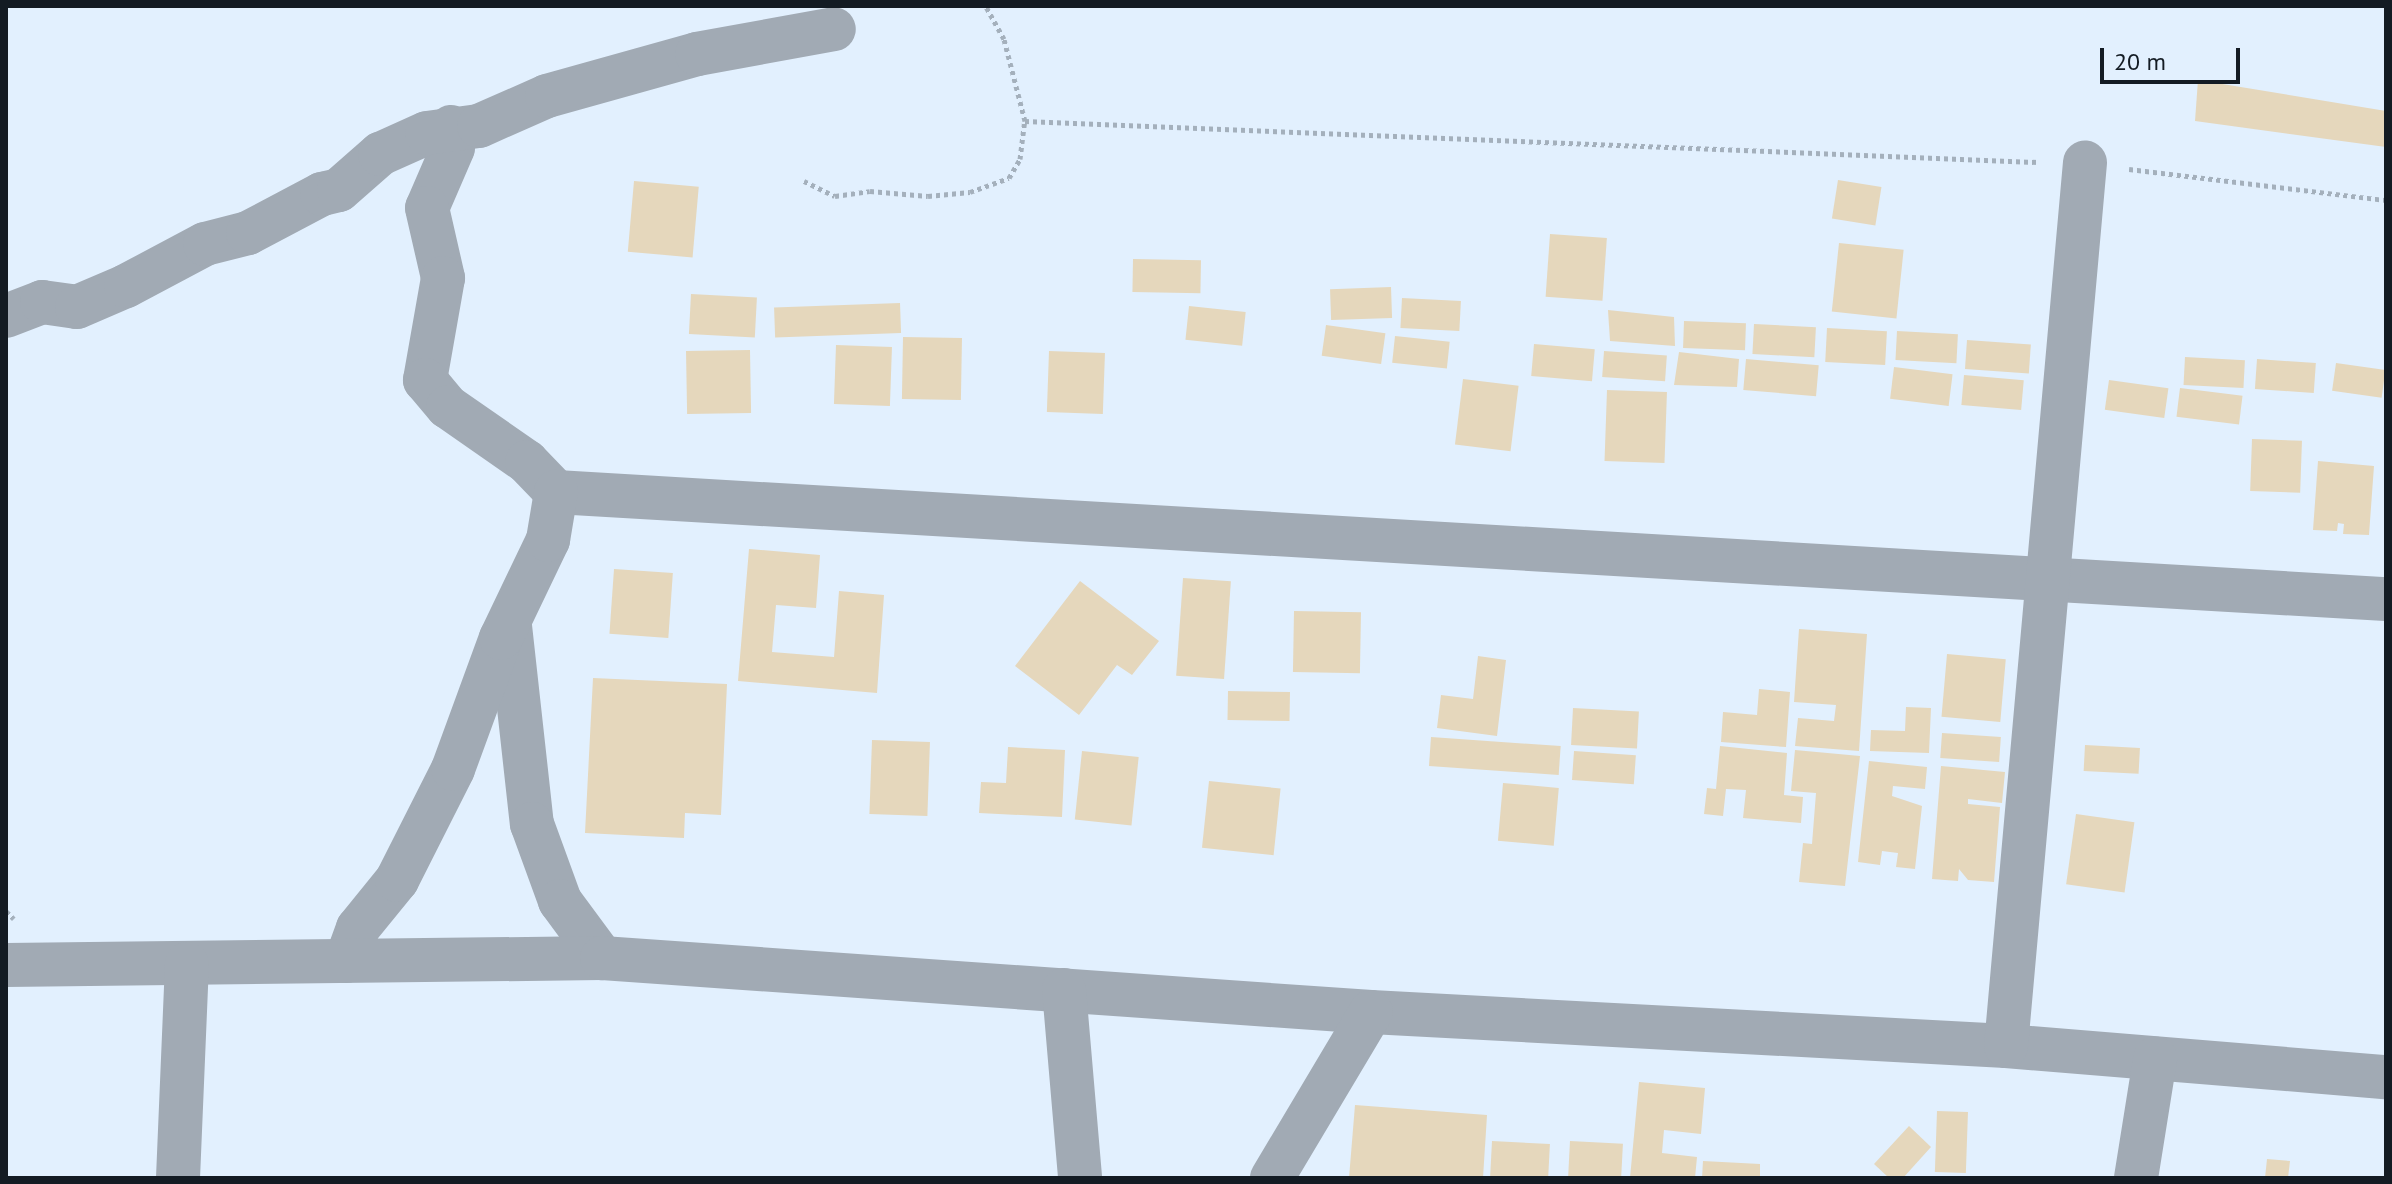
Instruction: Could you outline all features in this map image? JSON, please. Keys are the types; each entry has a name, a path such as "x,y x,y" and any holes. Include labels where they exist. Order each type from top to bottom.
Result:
{"street":[{"path":"6,316 42,302 77,307 205,244 248,233 339,190 380,154 451,127 479,126 547,96 697,54 834,29"},
{"path":"451,127 453,148 427,208 443,278 425,380 448,407 527,462 556,492 2386,599"},
{"path":"2006,1046 2085,163"},
{"path":"346,961 358,928 397,880 453,769 509,620 548,540 556,492"},
{"path":"509,620 532,824 560,901 602,958"},
{"path":"6,965 602,958 1371,1012 2006,1046 2386,1077"},
{"path":"178,1178 187,964"},
{"path":"1064,990 1080,1178"},
{"path":"1272,1178 1371,1012"},
{"path":"2136,1178 2155,1059"}],"path":[{"path":"804,181 835,196 970,192 1009,178 1020,159 1025,121 1004,39 986,6"},
{"path":"1025,121 2085,163 2386,200"}],"building":[{"path":"2198,80 2386,111 2386,147 2195,121"},
{"path":"1838,180 1881,187 1875,225 1832,219"},
{"path":"634,181 699,187 693,257 628,252"},
{"path":"1550,234 1607,238 1602,301 1546,297"},
{"path":"1839,243 1904,250 1896,318 1832,312"},
{"path":"1133,259 1201,260 1200,293 1132,292"},
{"path":"1391,287 1392,318 1331,320 1330,289"},
{"path":"691,294 757,297 755,337 689,334"},
{"path":"1402,298 1461,301 1459,331 1400,328"},
{"path":"900,303 901,333 775,337 774,307"},
{"path":"1189,306 1246,312 1242,346 1185,340"},
{"path":"1608,310 1674,317 1675,346 1610,341"},
{"path":"1684,321 1746,323 1745,350 1683,348"},
{"path":"1754,324 1816,327 1814,357 1752,354"},
{"path":"1326,325 1385,333 1381,364 1322,356"},
{"path":"1827,328 1887,331 1885,365 1825,362"},
{"path":"1897,331 1958,334 1956,363 1895,360"},
{"path":"1395,336 1450,342 1447,369 1392,363"},
{"path":"903,337 962,338 961,400 902,399"},
{"path":"1967,340 2031,344 2029,373 1965,369"},
{"path":"1534,344 1595,349 1592,381 1531,376"},
{"path":"836,345 892,347 890,406 834,404"},
{"path":"750,350 751,413 687,414 686,351"},
{"path":"1049,351 1105,353 1103,414 1047,412"},
{"path":"1604,351 1667,355 1665,381 1602,377"},
{"path":"1679,352 1739,359 1737,387 1674,385"},
{"path":"2185,357 2245,360 2243,388 2184,385"},
{"path":"1746,359 1819,365 1816,396 1743,390"},
{"path":"2257,359 2316,363 2314,393 2255,389"},
{"path":"2336,363 2386,370 2382,398 2332,391"},
{"path":"1894,367 1953,374 1949,406 1890,399"},
{"path":"1964,375 2024,380 2021,410 1961,405"},
{"path":"1463,379 1519,386 1511,451 1455,445"},
{"path":"2109,380 2168,388 2164,418 2105,410"},
{"path":"2180,388 2243,396 2239,424 2176,417"},
{"path":"1607,390 1667,392 1664,463 1605,461"},
{"path":"2252,439 2302,441 2300,493 2250,491"},
{"path":"2318,461 2374,466 2369,535 2343,534 2344,524 2338,523 2337,531 2313,530"},
{"path":"749,549 820,555 816,608 776,605 772,652 834,657 839,591 884,595 877,693 738,681"},
{"path":"614,569 673,573 668,638 609,634"},
{"path":"1183,578 1231,581 1224,679 1176,676"},
{"path":"1080,581 1159,641 1132,675 1117,665 1079,715 1015,666"},
{"path":"1294,611 1361,612 1360,673 1293,672"},
{"path":"1799,629 1867,634 1859,751 1795,746 1798,718 1834,721 1836,705 1794,702"},
{"path":"1947,654 2006,659 2000,722 1942,717"},
{"path":"1478,656 1506,660 1497,736 1437,728 1441,695 1473,699"},
{"path":"593,678 727,684 721,815 685,813 684,838 585,833"},
{"path":"1759,689 1790,692 1786,747 1721,742 1723,712 1757,715"},
{"path":"1228,691 1290,692 1289,721 1227,720"},
{"path":"1906,707 1931,708 1929,753 1870,751 1871,730 1905,731"},
{"path":"1573,708 1639,711 1637,748 1571,745"},
{"path":"1942,733 2001,737 1999,762 1940,758"},
{"path":"1431,737 1561,746 1559,775 1429,766"},
{"path":"872,740 930,742 927,816 869,814"},
{"path":"2085,745 2140,748 2139,774 2084,771"},
{"path":"1720,746 1787,753 1784,795 1803,797 1801,823 1743,818 1746,790 1726,789 1723,816 1704,814 1707,788 1716,789"},
{"path":"1008,747 1065,750 1062,817 979,813 981,782 1006,783"},
{"path":"1795,750 1860,756 1845,886 1799,882 1803,843 1812,844 1816,793 1791,791"},
{"path":"1082,751 1139,757 1131,826 1075,820"},
{"path":"1574,751 1636,755 1634,784 1572,780"},
{"path":"1869,761 1927,767 1925,789 1893,786 1892,796 1922,806 1915,869 1896,867 1898,853 1882,851 1880,865 1858,862"},
{"path":"1941,766 2005,772 2002,803 1968,799 1968,804 2000,807 1994,882 1968,880 1959,869 1958,881 1932,879"},
{"path":"1209,781 1281,789 1274,855 1202,848"},
{"path":"1503,783 1559,788 1554,846 1498,841"},
{"path":"2076,814 2134,822 2125,893 2066,884"},
{"path":"1639,1082 1705,1088 1701,1134 1664,1130 1662,1153 1697,1157 1695,1178 1630,1178"},
{"path":"1355,1105 1487,1115 1483,1178 1349,1178"},
{"path":"1937,1111 1968,1112 1966,1173 1935,1172"},
{"path":"1909,1126 1931,1147 1903,1178 1889,1178 1874,1164"},
{"path":"1492,1141 1550,1144 1548,1178 1490,1178"},
{"path":"1570,1141 1623,1144 1621,1178 1568,1178"},
{"path":"2267,1159 2290,1161 2288,1178 2265,1178"},
{"path":"1703,1161 1760,1164 1760,1178 1702,1178"}]}
